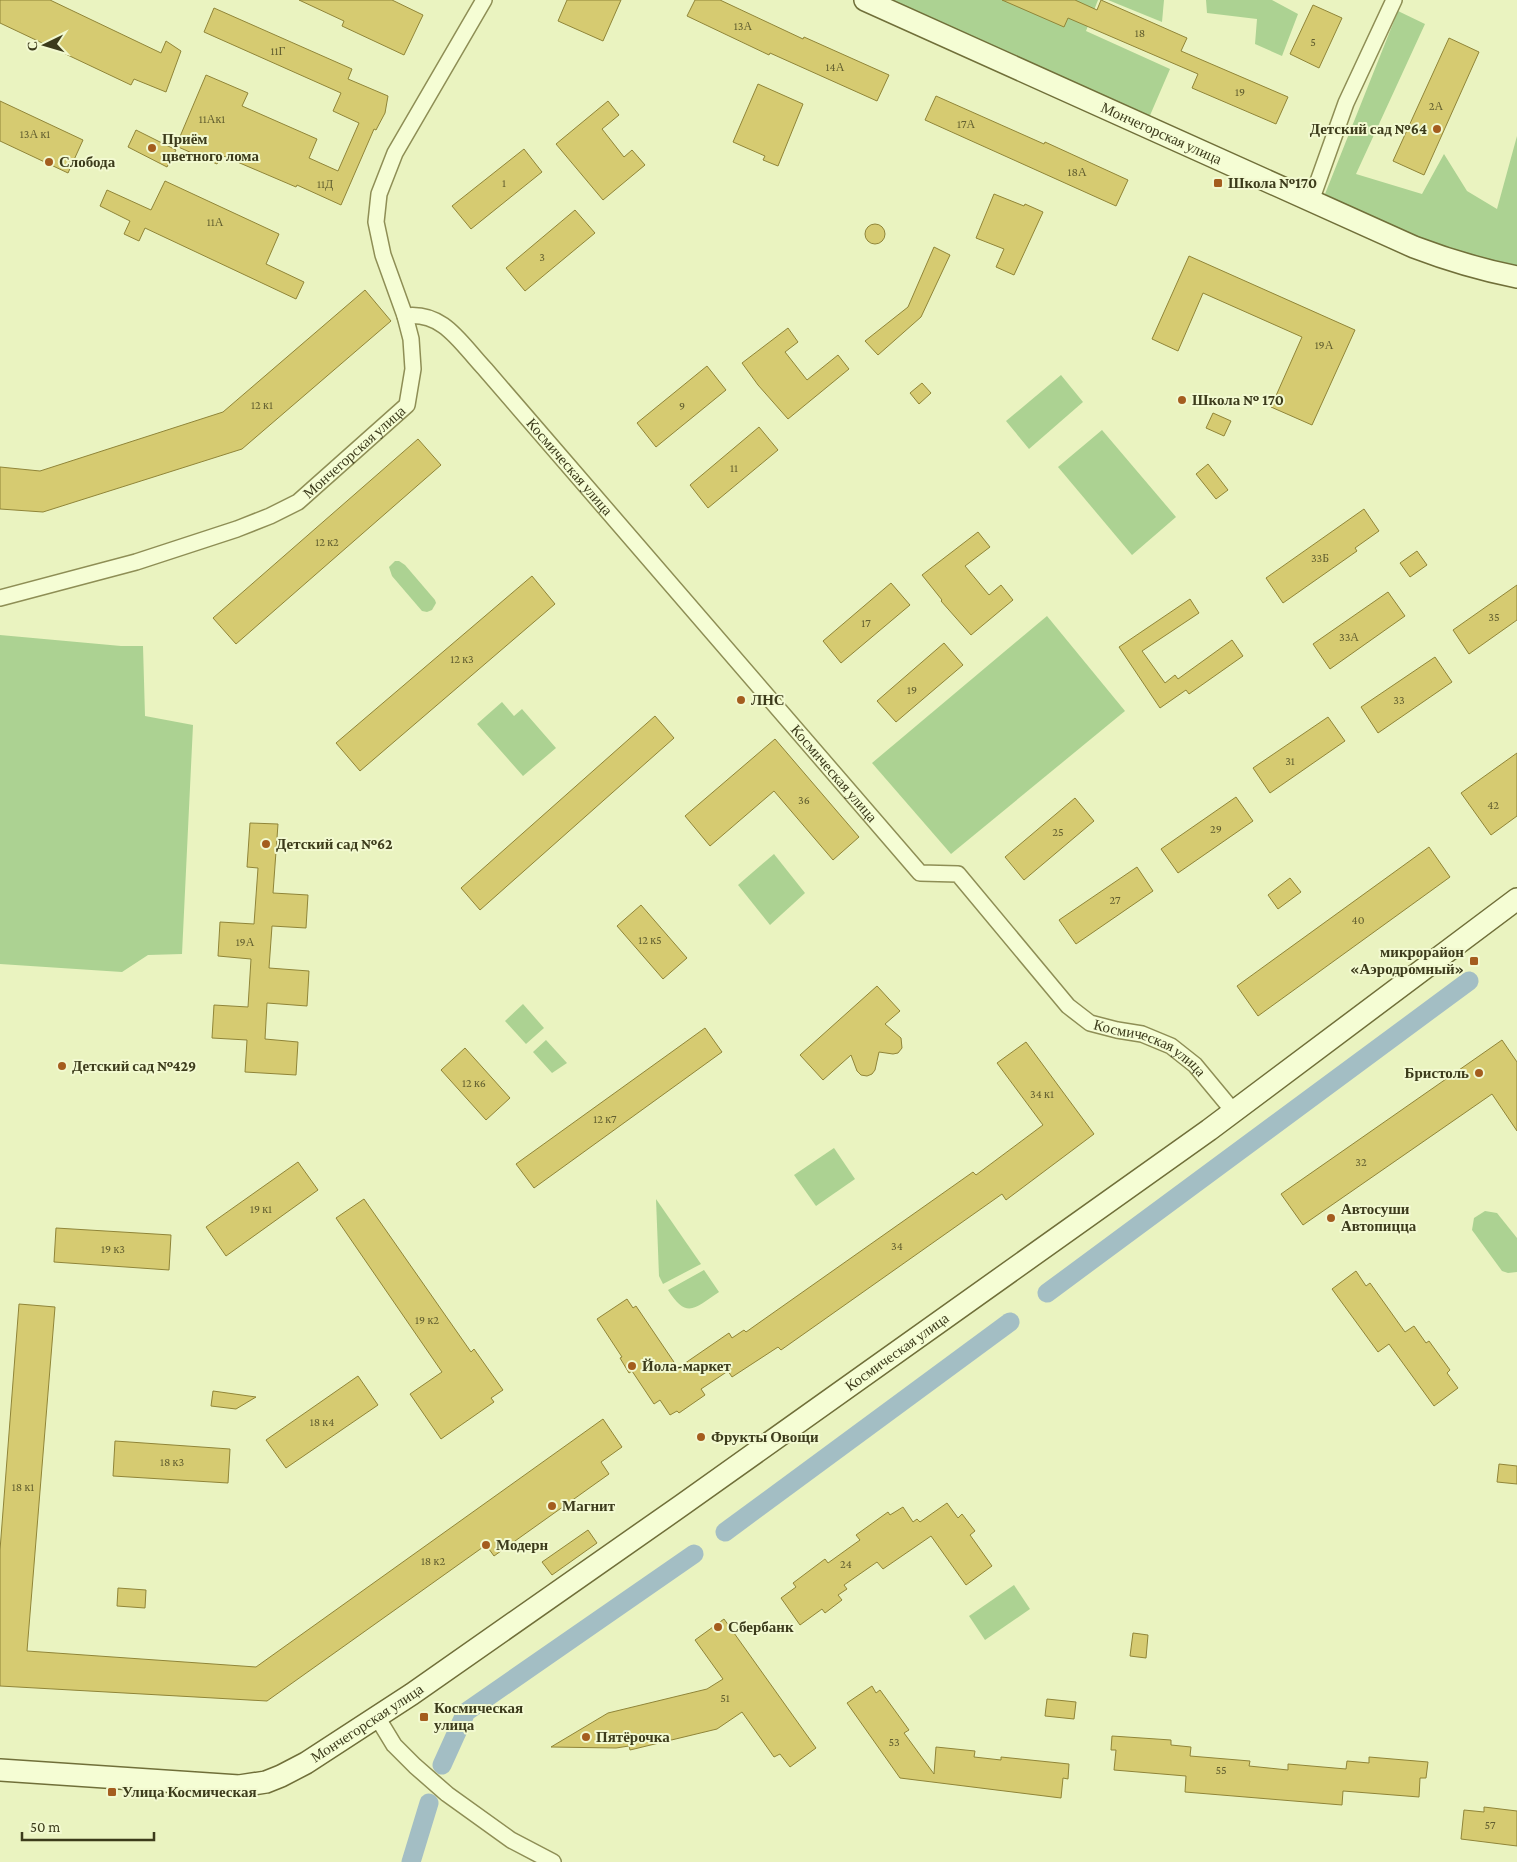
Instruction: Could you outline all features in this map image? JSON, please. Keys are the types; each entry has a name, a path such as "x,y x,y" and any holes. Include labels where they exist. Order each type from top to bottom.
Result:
{"street":[{"name":"Мончегорская улица","path":"0,598 136,562 237,529 270,516 298,502 407,405 414,370 411,339 405,316 383,255 376,222 379,194 395,153 484,0"},
{"name":"Мончегорская улица","path":"865,0 1220,158 1414,247 1481,270 1517,277"},
{"path":"1311,201 1346,103 1394,0"},
{"name":"Космическая улица","path":"405,316 424,316 434,319 442,324 467,350 920,872 958,874 1068,1006 1090,1023 1142,1034 1171,1046 1195,1065 1234,1112"},
{"name":"Космическая улица","path":"682,1505 1234,1112 1517,899"},
{"name":"Мончегорская улица","path":"0,1770 239,1786 266,1782 306,1763 377,1717 682,1505"},
{"path":"377,1717 394,1745 447,1794 512,1840 553,1862"}],"green space":[{"path":"891,0 1098,0 1086,31 1170,69 1148,120"},
{"path":"1108,0 1164,0 1162,22"},
{"path":"1206,0 1272,0 1298,14 1282,56 1255,44 1257,19 1207,13"},
{"path":"1398,11 1425,24 1356,174 1422,194 1444,154 1467,191 1497,209 1517,136 1517,267 1417,241 1325,194"},
{"path":"1061,375 1083,402 1029,449 1006,421"},
{"path":"1102,430 1176,517 1132,555 1058,467"},
{"path":"395,561 405,565 435,600 436,603 432,610 422,611 392,576 389,567"},
{"path":"1047,616 1125,711 951,854 872,763"},
{"path":"0,635 121,646 143,646 145,716 193,725 182,954 148,955 122,972 0,964"},
{"path":"502,702 514,716 522,709 556,748 523,776 477,724"},
{"path":"774,854 805,893 770,925 738,885"},
{"path":"523,1004 544,1028 526,1044 505,1021"},
{"path":"546,1040 567,1063 552,1073 533,1052"},
{"path":"834,1148 855,1179 816,1206 794,1175"},
{"path":"656,1199 701,1264 663,1284 659,1276"},
{"path":"1485,1211 1497,1213 1517,1238 1517,1272 1508,1273 1502,1271 1472,1230 1474,1218"},
{"path":"704,1270 719,1292 704,1303 692,1308 686,1308 668,1290"},
{"path":"1014,1585 1030,1609 985,1640 969,1616"}],"building":[{"path":"0,0 50,0 161,53 166,41 181,51 166,92 134,79 131,85 0,23"},
{"path":"299,0 392,0 423,15 404,55 342,26 344,21"},
{"path":"567,0 621,0 603,41 558,21"},
{"path":"695,0 720,0 803,39 804,37 889,75 877,101 770,53 769,55 687,16"},
{"path":"1002,0 1075,0 1097,10 1101,0 1187,38 1181,51 1288,97 1276,124 1192,88 1198,74 1068,18 1064,27"},
{"path":"1313,5 1342,18 1319,68 1290,54"},
{"path":"214,8 352,69 348,79 388,96 385,113 376,130 374,129 341,205 297,185 296,187 221,155 217,164 176,146 206,75 248,93 242,106 317,139 309,158 338,171 359,123 333,111 341,93 204,32"},
{"path":"1449,38 1479,52 1424,175 1393,161"},
{"path":"758,84 803,104 778,166 763,160 765,156 733,142"},
{"path":"936,96 1044,144 1045,142 1128,180 1116,206 925,120"},
{"path":"0,101 83,140 68,173 0,141"},
{"path":"608,101 619,115 602,129 624,157 632,150 645,165 603,200 556,144"},
{"name":"Приём цветного лома","path":"136,130 176,150 167,167 128,147"},
{"path":"524,149 542,172 471,229 452,206"},
{"path":"165,181 279,234 266,264 304,282 296,299 145,228 139,241 124,234 130,221 100,206 107,190 151,210"},
{"path":"994,194 1043,212 1014,275 996,267 1004,249 976,238"},
{"path":"575,210 595,233 525,291 506,268"},
{"path":"871,224 879,224 885,230 885,238 879,244 871,244 865,238 865,230"},
{"path":"934,247 950,255 921,317 878,355 865,341 908,307"},
{"path":"1189,256 1355,330 1312,425 1271,407 1302,337 1203,293 1178,351 1152,339"},
{"path":"365,290 391,321 242,449 43,512 0,509 0,467 40,471 223,412"},
{"path":"788,328 798,342 785,352 807,380 838,355 849,369 788,419 758,385 742,363"},
{"path":"707,366 726,390 656,447 637,423"},
{"path":"922,383 931,393 919,404 910,393"},
{"path":"1213,413 1231,421 1224,436 1206,428"},
{"path":"759,427 778,450 708,508 690,485"},
{"path":"418,439 441,465 236,644 213,618"},
{"path":"1208,464 1228,490 1216,499 1196,474"},
{"path":"1364,509 1379,531 1355,548 1357,551 1283,603 1266,578"},
{"path":"978,532 990,547 965,566 989,595 1001,585 1013,600 971,635 941,601 922,575"},
{"path":"1417,551 1427,565 1410,577 1400,563"},
{"path":"532,576 555,604 360,771 336,743"},
{"path":"891,583 910,605 841,663 823,641"},
{"path":"1517,585 1517,620 1469,654 1453,630"},
{"path":"1388,592 1405,616 1330,669 1313,644"},
{"path":"1190,599 1199,613 1142,651 1165,683 1175,675 1178,679 1232,640 1243,656 1189,694 1186,690 1160,708 1119,647"},
{"path":"944,643 963,665 896,722 877,701"},
{"path":"1435,657 1452,682 1378,733 1361,707"},
{"path":"655,716 674,738 480,910 461,888"},
{"path":"1328,717 1345,741 1270,793 1253,768"},
{"path":"775,739 859,837 833,860 774,791 710,846 685,816"},
{"path":"1517,753 1517,816 1491,835 1461,793"},
{"path":"1236,797 1253,821 1178,873 1161,849"},
{"path":"1075,798 1094,821 1024,880 1005,857"},
{"path":"250,823 278,824 273,893 308,895 306,928 272,926 269,968 309,971 307,1006 267,1003 265,1039 298,1042 296,1075 245,1072 247,1040 212,1038 214,1005 248,1007 251,959 218,956 220,922 254,924 258,868 247,867"},
{"path":"1429,847 1450,877 1258,1016 1237,986"},
{"path":"1137,867 1153,891 1076,944 1059,920"},
{"path":"1290,878 1301,892 1278,909 1268,895"},
{"path":"641,905 687,958 663,979 617,926"},
{"path":"877,986 900,1011 885,1024 901,1038 902,1048 898,1053 893,1054 879,1052 875,1070 872,1074 867,1076 861,1075 857,1071 851,1055 823,1080 800,1055"},
{"path":"705,1028 722,1052 534,1188 516,1164"},
{"path":"1502,1040 1517,1062 1517,1131 1492,1094 1303,1225 1281,1194"},
{"path":"1026,1042 1094,1134 1006,1200 1002,1194 781,1350 778,1347 732,1377 728,1371 701,1389 705,1395 679,1413 677,1411 670,1415 660,1400 654,1404 632,1371 629,1373 620,1358 622,1357 597,1319 627,1299 633,1308 636,1306 678,1368 729,1333 732,1338 744,1330 746,1332 973,1172 976,1175 1043,1125 997,1063"},
{"path":"465,1048 510,1098 486,1120 441,1070"},
{"path":"298,1162 318,1190 226,1256 206,1227"},
{"path":"364,1199 471,1352 474,1349 503,1390 491,1398 494,1402 441,1439 410,1394 442,1372 336,1218"},
{"path":"56,1228 171,1235 169,1270 54,1262"},
{"path":"1356,1271 1366,1286 1370,1283 1405,1332 1414,1326 1426,1343 1429,1341 1450,1370 1447,1373 1458,1388 1434,1406 1389,1344 1378,1352 1332,1289"},
{"path":"19,1304 55,1307 27,1651 256,1667 603,1419 622,1447 601,1462 609,1474 494,1556 486,1545 267,1701 0,1686 0,1550"},
{"path":"358,1376 378,1405 286,1468 266,1440"},
{"path":"213,1391 256,1397 236,1409 211,1406"},
{"path":"115,1441 230,1449 228,1483 113,1476"},
{"path":"1499,1464 1517,1466 1517,1484 1497,1482"},
{"path":"947,1503 958,1518 962,1514 975,1531 970,1535 992,1566 966,1585 931,1536 883,1569 877,1562 844,1585 847,1589 838,1595 842,1600 825,1613 822,1609 800,1625 781,1598 796,1587 793,1583 825,1559 828,1563 860,1540 856,1535 888,1512 890,1515 903,1507 913,1522 917,1519 920,1522"},
{"path":"588,1530 597,1543 552,1575 542,1562"},
{"path":"118,1588 146,1590 145,1608 117,1606"},
{"path":"724,1619 816,1748 790,1767 780,1754 774,1757 742,1712 717,1729 630,1750 629,1746 616,1748 551,1747 608,1713 707,1689 723,1679 695,1640"},
{"path":"1133,1633 1148,1635 1146,1658 1130,1656"},
{"path":"872,1686 876,1693 880,1690 909,1730 904,1733 934,1774 936,1747 975,1751 974,1757 1001,1760 1001,1757 1069,1764 1068,1779 1063,1778 1061,1798 900,1778 847,1703"},
{"path":"1047,1699 1076,1702 1074,1719 1045,1716"},
{"path":"1112,1736 1171,1740 1171,1745 1191,1747 1190,1756 1250,1761 1249,1766 1288,1770 1288,1764 1346,1769 1347,1761 1369,1763 1369,1757 1428,1762 1426,1778 1420,1778 1419,1797 1343,1791 1342,1805 1185,1792 1186,1776 1114,1770 1116,1750 1111,1750"},
{"path":"1484,1807 1517,1811 1517,1846 1461,1839 1464,1810 1484,1812"}],"waterway":[{"path":"1047,1293 1469,981"},
{"path":"725,1532 1010,1322"},
{"path":"442,1765 466,1712 694,1554"},
{"path":"411,1862 429,1803"}],"place":[{"name":"Детский сад №64","path":"1437,129"},
{"name":"Приём цветного лома","path":"152,148"},
{"name":"Слобода","path":"49,162"},
{"name":"Школа №170","path":"1218,183"},
{"name":"Школа № 170","path":"1182,400"},
{"name":"ЛНС","path":"741,700"},
{"name":"Детский сад №62","path":"266,844"},
{"name":"микрорайон «Аэродромный»","path":"1474,961"},
{"name":"Детский сад №429","path":"62,1066"},
{"name":"Бристоль","path":"1479,1073"},
{"name":"Автосуши Автопицца","path":"1331,1218"},
{"name":"Йола-маркет","path":"632,1366"},
{"name":"Фрукты Овощи","path":"701,1437"},
{"name":"Магнит","path":"552,1506"},
{"name":"Модерн","path":"486,1545"},
{"name":"Сбербанк","path":"718,1627"},
{"name":"Космическая улица","path":"424,1717"},
{"name":"Пятёрочка","path":"586,1737"},
{"name":"Улица Космическая","path":"112,1792"}]}
